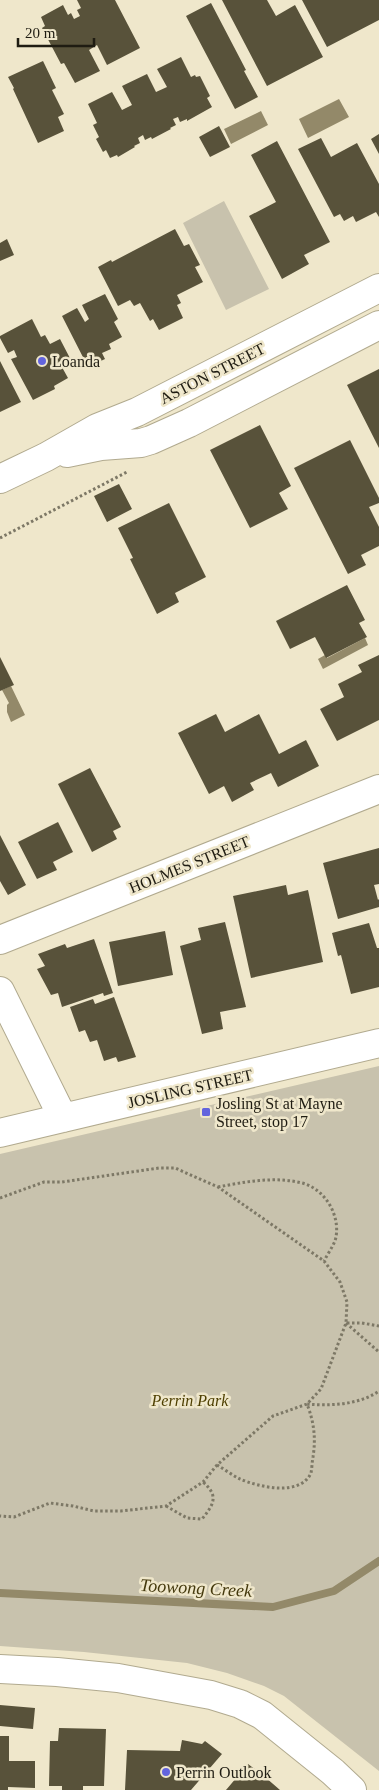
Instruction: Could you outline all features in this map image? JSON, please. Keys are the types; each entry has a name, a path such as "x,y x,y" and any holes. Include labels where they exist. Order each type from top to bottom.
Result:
{"street":[{"name":"ASTON STREET","path":"0,479 46,457 97,428 137,412 379,288"},
{"name":"ASTON STREET","path":"46,457 102,446 141,443 151,440 189,423 379,325"},
{"name":"HOLMES STREET","path":"0,940 379,789"},
{"path":"0,991 63,1118"},
{"name":"JOSLING STREET","path":"0,1133 379,1043"},
{"path":"0,1669 118,1678 211,1694 240,1704 262,1715 333,1772 352,1790"}],"path":[{"path":"0,538 129,471"},
{"path":"0,1198 44,1182 62,1182 159,1168 175,1168 218,1187 324,1261 340,1282 346,1302 346,1323 321,1389 307,1404"},
{"path":"218,1187 250,1181 285,1181 303,1183 320,1192 332,1207 337,1225 334,1241 324,1261"},
{"path":"346,1323 379,1326"},
{"path":"346,1323 379,1352"},
{"path":"0,1516 14,1517 50,1503 73,1506 94,1512 166,1506 203,1482 217,1465 273,1416 307,1404 327,1406 349,1402 379,1391"},
{"path":"217,1465 240,1479 267,1487 288,1489 302,1484 310,1473 314,1454 314,1421 307,1404"},
{"path":"166,1506 187,1518 202,1519 211,1508 214,1499 212,1490 203,1482"}],"green space":[{"path":"224,201 269,289 226,310 183,223"},
{"name":"Perrin Park","path":"379,1066 379,1771 284,1696 264,1686 227,1673 187,1663 84,1652 0,1646 0,1154"}],"shaded area":[{"path":"339,99 349,117 308,138 299,119"},
{"path":"261,111 268,125 231,144 224,129"},
{"path":"365,638 368,645 323,669 318,659 325,655 327,658"},
{"path":"11,686 25,715 11,722 7,712 7,705 9,703 2,690"}],"building":[{"path":"77,0 115,0 140,48 107,65 97,45 89,50 100,71 75,83 64,63 61,64 42,28 45,26 41,17 63,5 68,15 71,13 74,19 80,16 77,10 81,8"},
{"path":"222,0 267,0 276,16 295,5 323,57 267,86"},
{"path":"302,0 379,0 379,20 327,47"},
{"path":"211,3 258,97 235,109 186,16"},
{"path":"181,57 191,77 195,75 196,77 200,76 210,96 207,98 212,107 187,121 187,119 180,122 178,117 173,119 176,125 171,129 152,139 151,137 145,140 143,135 138,138 140,143 135,147 118,157 117,155 110,158 106,150 103,152 96,139 99,137 93,125 97,123 88,104 112,92 122,110 132,105 122,86 147,74 156,92 167,87 157,69"},
{"path":"43,61 56,88 52,90 64,114 58,117 64,131 38,143 8,77"},
{"path":"219,126 230,147 210,157 199,137"},
{"path":"379,134 379,154 371,139"},
{"path":"321,138 331,157 357,143 379,184 379,217 376,212 356,222 353,216 344,221 340,214 334,217 298,149"},
{"path":"277,141 330,242 304,255 309,264 282,279 249,216 276,202 251,155"},
{"path":"175,229 184,246 189,244 200,265 195,267 203,282 177,295 181,303 177,305 183,318 159,330 153,319 150,321 140,303 134,306 130,300 118,306 98,267 111,260 112,262"},
{"path":"7,239 14,255 0,261 0,243"},
{"path":"105,294 118,319 114,322 122,337 109,344 111,349 102,353 105,359 88,367 62,316 77,308 85,322 89,319 82,305"},
{"name":"Loanda","path":"32,319 41,337 45,335 50,344 60,339 73,364 63,369 68,378 54,386 55,389 33,400 11,359 17,357 14,350 8,353 0,338 0,336"},
{"path":"0,361 21,402 0,412"},
{"path":"379,369 379,448 347,385"},
{"path":"260,425 291,486 279,493 288,509 250,528 210,450"},
{"path":"350,440 379,498 379,503 369,507 379,527 379,546 361,555 366,565 348,574 294,468"},
{"path":"119,484 132,509 107,522 94,496"},
{"path":"169,503 206,577 175,593 179,602 157,614 130,559 133,558 118,528"},
{"path":"347,585 365,620 359,623 367,637 326,658 315,637 290,649 276,621"},
{"path":"379,655 379,720 337,741 320,709 344,697 338,684 362,672 358,665"},
{"path":"0,657 14,685 0,691"},
{"path":"216,714 225,732 259,714 279,754 306,740 319,766 278,787 271,773 250,783 254,790 232,802 224,786 209,794 178,733"},
{"path":"90,768 121,827 113,831 117,839 92,852 58,784"},
{"path":"58,822 73,852 53,862 57,870 37,879 18,842"},
{"path":"0,835 26,885 8,895 0,881"},
{"path":"379,848 379,884 374,885 379,899 379,907 338,919 323,863"},
{"path":"286,885 288,895 308,890 323,962 251,978 233,896"},
{"path":"225,922 246,1007 220,1012 223,1029 202,1034 180,946 201,940 198,928"},
{"path":"369,923 377,948 379,948 379,987 351,994 341,955 338,956 332,933"},
{"path":"165,931 173,975 118,986 109,942"},
{"path":"94,939 113,993 104,996 103,993 62,1007 58,993 51,995 37,969 45,966 38,954 65,944 67,948"},
{"path":"114,997 136,1057 118,1062 116,1057 104,1061 97,1040 90,1042 85,1030 79,1032 70,1007 93,999 95,1004"},
{"path":"0,1705 35,1708 33,1729 0,1726"},
{"path":"59,1728 106,1729 104,1786 83,1786 83,1790 62,1790 62,1786 49,1786 50,1741 58,1741"},
{"path":"0,1736 9,1736 9,1761 35,1761 35,1788 8,1787 8,1790 0,1790"},
{"name":"Perrin Outlook","path":"182,1740 202,1744 205,1741 222,1754 191,1790 125,1790 127,1750 180,1751"},
{"path":"248,1764 265,1777 280,1790 226,1790"}],"waterway":[{"name":"Toowong Creek","path":"0,1593 273,1607 334,1591 379,1561"}],"place":[{"name":"Loanda","path":"42,361"},
{"name":"Josling St at Mayne Street, stop 17","path":"206,1112"},
{"name":"Perrin Outlook","path":"166,1772"}]}
